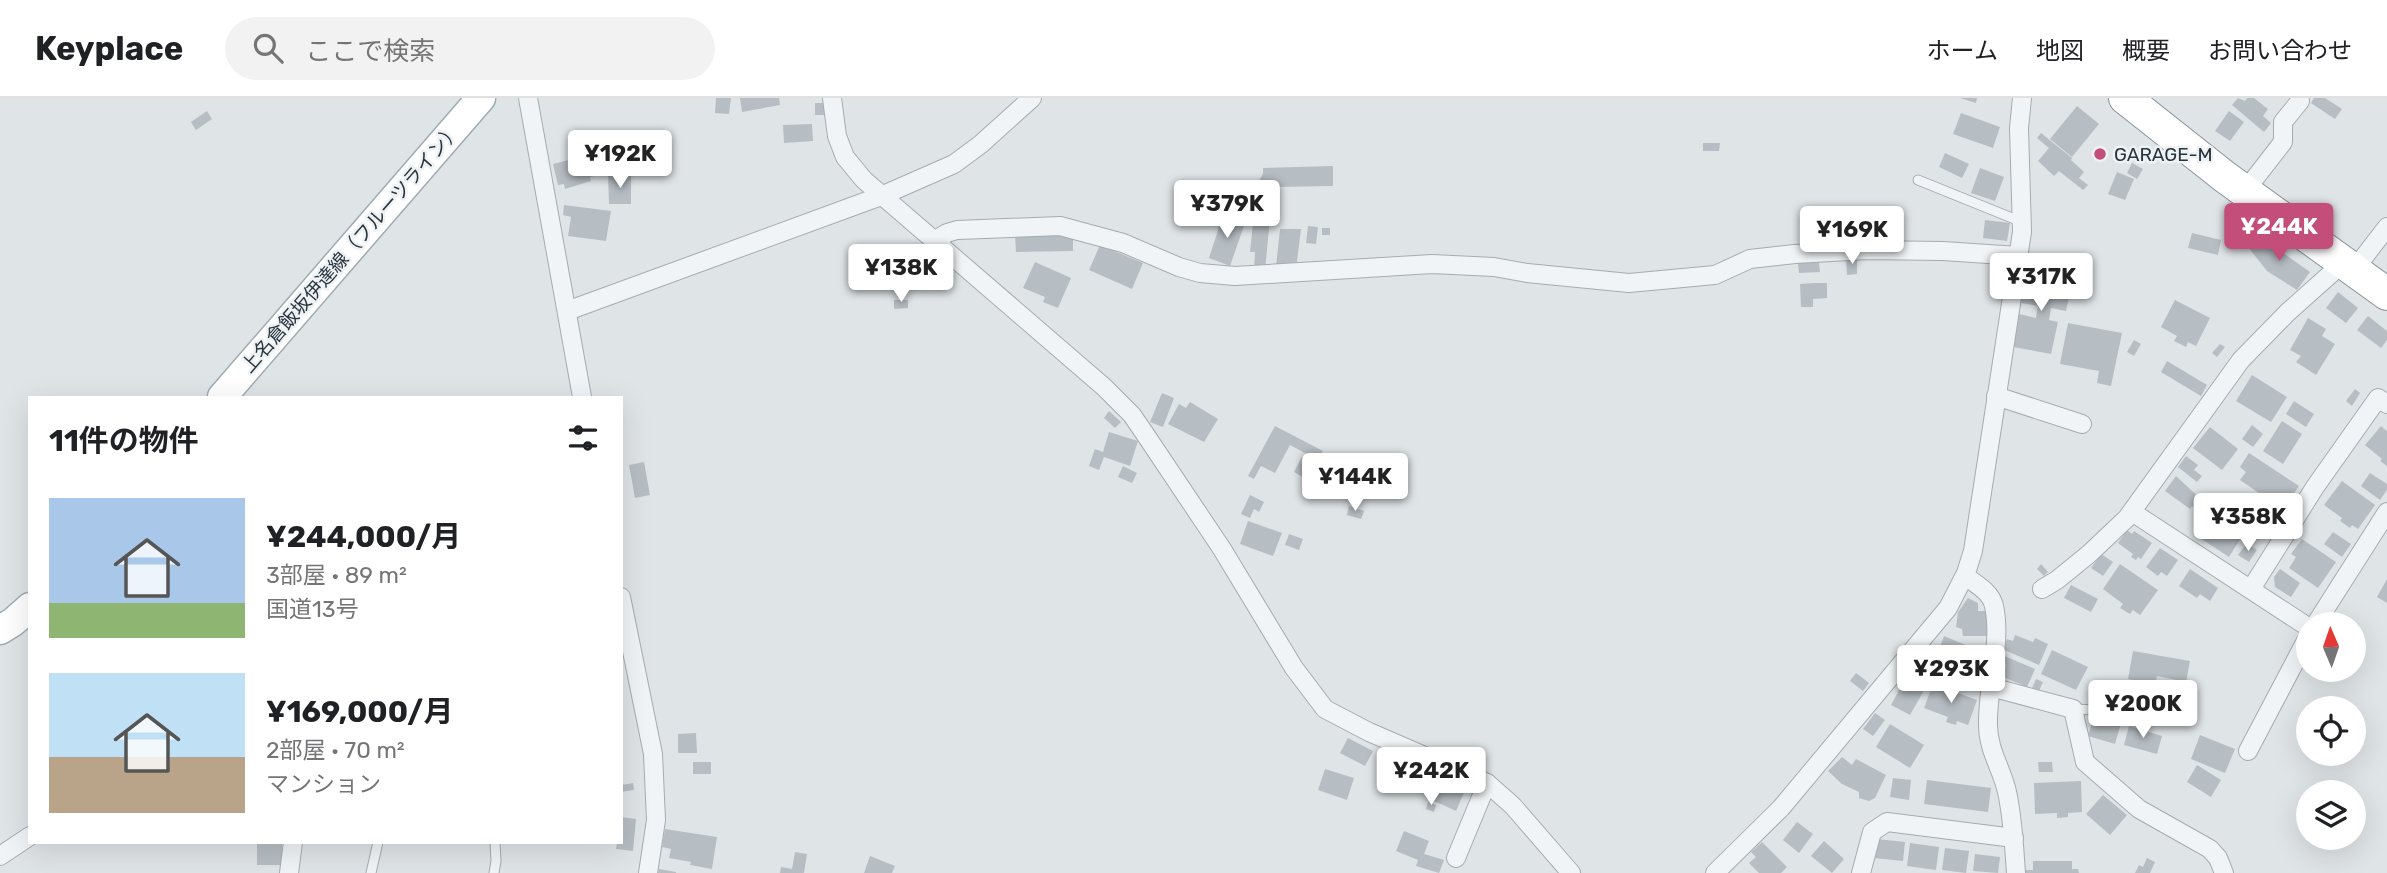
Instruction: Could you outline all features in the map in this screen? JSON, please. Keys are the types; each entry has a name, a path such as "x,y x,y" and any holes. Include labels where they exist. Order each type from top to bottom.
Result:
{"highway":[{"path":"2135,101 2245,191 2387,294"}],"main road":[{"name":"上名倉飯坂伊達線（フルーツライン）","path":"227,395 481,98"},
{"path":"0,630 28,609"}],"street":[{"path":"528,98 582,396"},
{"path":"832,98 837,136 845,157 864,180 1104,387 1132,415 1222,549 1294,668 1325,709 1359,727 1488,783 1513,806 1571,873"},
{"path":"567,311 881,196 954,164 981,144 1032,98"},
{"path":"1715,873 1781,808 1890,679 1948,608 1965,576 1973,551 2018,256 2021,222 2022,98"},
{"path":"2245,191 2283,142 2283,122 2300,101"},
{"path":"934,241 957,230 1050,225 1094,234 1179,267 1212,274 1266,275 1432,264 1494,267 1629,283 1715,275 1750,259 1795,254 1867,250 2018,256"},
{"path":"2042,589 2089,554 2132,512 2241,360 2288,312 2349,266 2387,228"},
{"path":"1996,396 2082,425"},
{"path":"2251,589 2315,487 2378,398 2387,404"},
{"path":"2132,512 2296,619"},
{"path":"2323,612 2387,512"},
{"path":"1965,576 1985,591 1994,603 1996,622 1989,744 2007,790 2016,873"},
{"path":"623,607 653,754 656,820 648,873"},
{"path":"2248,751 2296,660"},
{"path":"1991,687 2073,709 2085,762 2139,809 2210,849 2224,873"},
{"path":"1456,858 1488,783"},
{"path":"1861,873 1872,832 1887,822 2014,838"},
{"path":"0,856 28,837"},
{"path":"289,873 293,844"}],"lane":[{"path":"1918,180 2021,222"},
{"path":"2073,709 2148,712 2153,695"},
{"path":"371,873 378,844"},
{"path":"494,873 495,844"}],"building":[{"path":"716,98 731,98 729,114 715,113"},
{"path":"740,98 779,98 780,105 742,112"},
{"path":"1960,98 1977,98 1976,103"},
{"path":"2238,98 2245,101 2247,98 2254,98 2268,109 2263,116 2271,123 2264,132 2232,105"},
{"path":"2314,98 2325,98 2342,109 2335,119 2311,103"},
{"path":"815,103 825,103 825,115 815,115"},
{"path":"2077,106 2099,124 2072,157 2050,139"},
{"path":"207,111 212,119 196,130 191,122"},
{"path":"2229,111 2244,122 2230,141 2215,131"},
{"path":"1961,113 2000,127 1993,148 1953,134"},
{"path":"812,124 813,141 784,143 783,125"},
{"path":"2041,133 2072,158 2084,172 2079,178 2088,185 2083,190 2059,171 2054,176 2038,161 2049,148 2037,138"},
{"path":"1703,143 1720,143 1719,151 1703,151"},
{"path":"603,146 604,166 596,166 598,175 590,177 591,181 565,189 564,184 558,185 553,164 592,154 592,147"},
{"path":"1945,153 1969,164 1962,178 1939,167"},
{"path":"2132,163 2143,169 2137,179 2127,173"},
{"path":"1333,166 1333,186 1277,187 1272,198 1265,270 1254,270 1255,252 1250,252 1253,223 1238,216 1263,174 1263,168"},
{"path":"1980,168 2004,177 1995,201 1971,193"},
{"path":"2117,172 2134,179 2125,200 2108,194"},
{"path":"608,176 631,176 631,204 609,204"},
{"path":"564,205 611,211 606,241 568,236 571,217 563,215"},
{"path":"1223,215 1245,223 1230,266 1209,258"},
{"path":"1985,220 2010,223 2007,241 1983,238"},
{"path":"1308,226 1318,227 1316,244 1306,243"},
{"path":"1322,228 1330,228 1330,235 1322,235"},
{"path":"1280,229 1301,229 1296,269 1276,267"},
{"path":"2192,233 2221,240 2218,255 2188,248"},
{"path":"1073,234 1073,251 1016,252 1015,235"},
{"path":"2258,235 2310,272 2297,290 2267,271 2248,247"},
{"path":"1100,245 1143,263 1132,289 1089,270"},
{"path":"897,246 903,272 858,282 851,257"},
{"path":"925,247 928,260 937,257 943,282 917,288 908,251"},
{"path":"1857,257 1857,274 1847,275 1846,258"},
{"path":"1035,262 1071,278 1058,308 1043,302 1045,297 1023,288"},
{"path":"1798,263 1819,263 1820,272 1799,273"},
{"path":"2026,275 2072,283 2066,311 2051,308 2049,320 2058,322 2051,354 2013,347 2019,314 2036,318 2038,306 2021,303"},
{"path":"1827,283 1827,298 1813,299 1813,307 1801,307 1800,284"},
{"path":"2338,292 2358,308 2346,323 2326,308"},
{"path":"894,300 908,300 908,308 894,309"},
{"path":"2175,300 2210,318 2196,346 2188,342 2186,347 2174,341 2177,336 2161,327"},
{"path":"2368,316 2387,331 2387,340 2381,348 2357,330"},
{"path":"2308,318 2326,329 2322,336 2335,344 2316,375 2296,362 2301,356 2290,350"},
{"path":"2068,323 2122,333 2111,386 2097,383 2099,371 2060,364"},
{"path":"2134,340 2141,344 2134,356 2127,352"},
{"path":"2220,344 2225,347 2217,357 2212,353"},
{"path":"2167,361 2207,385 2201,396 2161,372"},
{"path":"2252,375 2287,397 2271,422 2236,401"},
{"path":"2355,389 2360,393 2352,406 2346,401"},
{"path":"1162,393 1174,398 1163,427 1150,422"},
{"path":"2294,401 2314,414 2306,427 2286,414"},
{"path":"1190,402 1218,419 1204,442 1168,424 1179,404 1186,408"},
{"path":"1109,411 1121,422 1115,428 1104,418"},
{"path":"2282,421 2302,434 2283,464 2263,451"},
{"path":"2252,425 2263,434 2253,447 2242,439"},
{"path":"1275,426 1323,451 1318,460 1290,445 1275,473 1261,466 1254,479 1248,476"},
{"path":"2381,426 2387,431 2387,466 2365,445"},
{"path":"2210,427 2238,449 2222,470 2193,448"},
{"path":"1109,432 1138,441 1130,466 1104,457 1099,470 1089,466 1095,449 1103,452"},
{"path":"2249,453 2299,486 2289,500 2282,495 2275,504 2240,480 2246,472 2240,467"},
{"path":"2186,456 2198,465 2194,470 2202,476 2197,482 2178,467"},
{"path":"1302,457 1317,465 1308,480 1294,472"},
{"path":"644,462 650,495 635,498 629,465"},
{"path":"1123,466 1137,473 1132,483 1118,477"},
{"path":"2370,473 2387,484 2387,490 2380,500 2361,486"},
{"path":"2176,476 2204,502 2197,510 2192,506 2190,509 2165,491"},
{"path":"2342,481 2375,505 2358,529 2352,525 2350,528 2340,521 2342,518 2324,505"},
{"path":"1250,495 1264,502 1259,512 1254,509 1250,518 1241,514"},
{"path":"1349,506 1364,511 1361,519 1347,515"},
{"path":"2211,515 2242,536 2229,557 2197,536"},
{"path":"2248,515 2267,528 2258,540 2239,527"},
{"path":"1248,521 1282,533 1273,556 1240,544"},
{"path":"2127,530 2132,534 2134,531 2152,543 2141,559 2131,557 2133,554 2118,543"},
{"path":"2333,532 2351,544 2342,557 2324,544"},
{"path":"1289,534 1303,539 1299,550 1285,545"},
{"path":"2302,539 2336,562 2318,588 2289,568 2296,557 2291,554"},
{"path":"2247,543 2257,550 2249,562 2238,555"},
{"path":"2160,548 2178,560 2167,576 2161,572 2158,576 2146,567"},
{"path":"2101,554 2113,562 2103,576 2091,568"},
{"path":"2041,564 2048,572 2044,576 2037,569"},
{"path":"2120,564 2158,590 2140,615 2133,610 2130,614 2120,608 2123,604 2103,589"},
{"path":"2190,569 2218,588 2210,601 2200,594 2197,598 2179,586"},
{"path":"2280,569 2300,583 2291,597 2275,587 2274,577"},
{"path":"2387,579 2387,603 2377,597"},
{"path":"2071,585 2098,599 2091,612 2064,598"},
{"path":"1968,598 1978,603 1978,611 1987,611 1987,636 1963,636 1962,629 1956,627 1958,612"},
{"path":"2015,635 2033,642 2035,638 2048,644 2039,665 2002,649 2007,639 2013,641"},
{"path":"1944,636 1987,654 1978,677 1935,660"},
{"path":"2052,650 2088,667 2076,690 2041,674"},
{"path":"2133,651 2190,661 2186,682 2157,676 2155,684 2128,679"},
{"path":"2002,655 2035,669 2027,687 2001,676 2006,665 1999,662"},
{"path":"1856,673 1869,683 1863,691 1850,681"},
{"path":"1908,674 1927,685 1910,715 1891,705"},
{"path":"2036,679 2043,682 2039,691 2032,688"},
{"path":"1933,684 1977,700 1968,725 1957,721 1956,725 1946,722 1948,717 1924,708"},
{"path":"1875,713 1885,720 1873,736 1863,729"},
{"path":"2094,715 2121,723 2115,744 2088,736"},
{"path":"1890,724 1924,745 1910,768 1876,747"},
{"path":"2129,726 2162,736 2157,754 2124,745"},
{"path":"696,733 697,753 678,753 678,734"},
{"path":"2200,735 2235,749 2225,773 2191,759"},
{"path":"1348,738 1373,751 1365,766 1340,753"},
{"path":"1842,757 1852,765 1856,759 1886,775 1875,798 1869,801 1859,798 1859,792 1842,784 1828,771"},
{"path":"693,762 711,762 711,774 693,774"},
{"path":"2038,762 2052,762 2053,772 2039,772"},
{"path":"2197,765 2221,780 2211,797 2187,782"},
{"path":"1325,769 1354,778 1347,800 1318,790"},
{"path":"1442,777 1466,788 1456,811 1432,800"},
{"path":"1893,778 1911,780 1909,800 1890,797"},
{"path":"1927,780 1991,788 1988,812 1924,804"},
{"path":"2081,781 2082,812 2068,813 2068,817 2057,818 2057,813 2035,814 2034,783"},
{"path":"633,783 634,790 623,792 623,785"},
{"path":"2103,795 2127,815 2110,835 2086,814"},
{"path":"1428,802 1436,805 1434,812 1426,809"},
{"path":"623,817 636,819 633,851 616,849 617,844 623,844"},
{"path":"1797,822 1813,834 1799,853 1783,840"},
{"path":"665,829 717,837 712,869 669,858 671,849 662,847"},
{"path":"1404,831 1429,841 1424,854 1444,860 1439,873 1416,866 1418,860 1396,851"},
{"path":"1877,839 1905,842 1903,861 1874,858"},
{"path":"1824,841 1844,859 1832,873 1811,856"},
{"path":"1762,842 1787,867 1781,873 1759,873 1749,863 1756,857 1751,852"},
{"path":"1910,843 1939,847 1936,870 1907,866"},
{"path":"257,844 282,844 282,865 257,865"},
{"path":"1945,848 1969,851 1966,873 1942,870"},
{"path":"795,852 807,854 804,873 780,873 781,867 792,869"},
{"path":"1975,854 2000,857 1998,873 1973,871"},
{"path":"870,856 895,866 892,873 864,873"},
{"path":"2147,858 2155,862 2150,873 2135,873 2139,865 2143,867"},
{"path":"2033,861 2072,861 2072,869 2078,869 2079,873 2026,873 2026,870 2033,870"},
{"path":"659,869 676,872 676,873 658,873"}],"place":[{"name":"GARAGE-M","path":"2100,154"}]}
